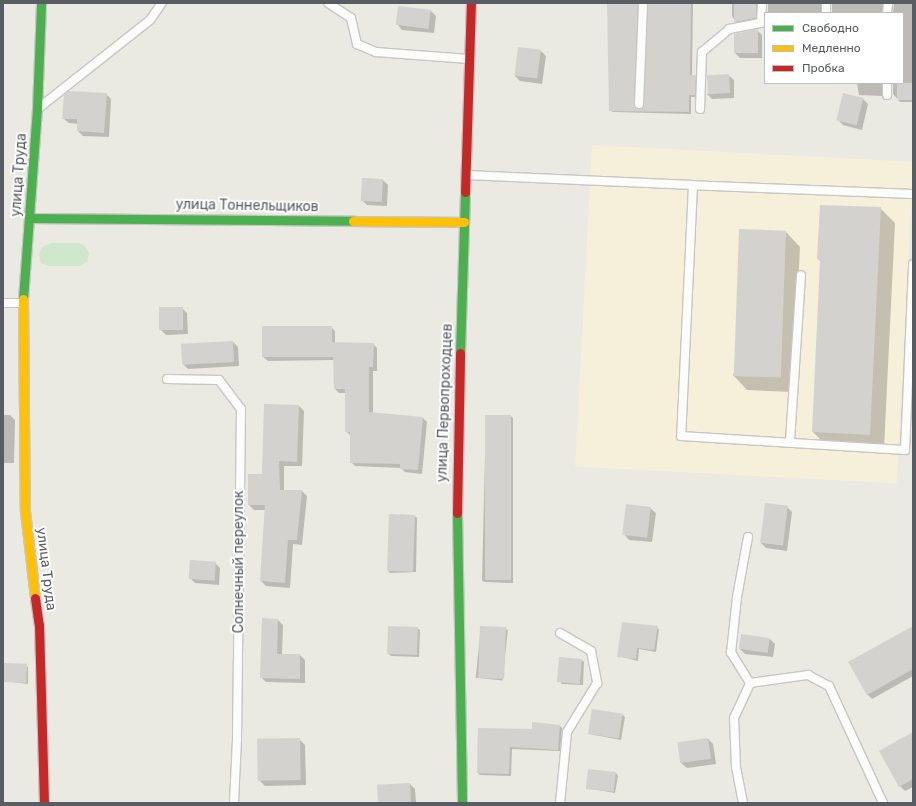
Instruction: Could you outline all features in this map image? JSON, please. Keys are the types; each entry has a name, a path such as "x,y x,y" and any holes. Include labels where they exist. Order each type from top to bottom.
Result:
{"street":[{"name":"улица Труда","path":"41,3 37,109 23,302 25,512 29,561 39,626 44,803"},
{"name":"улица Первопроходцев","path":"462,803 456,470 472,3"},
{"name":"улица Тоннельщиков","path":"30,218 464,222"}],"lane":[{"path":"37,109 150,20 162,3"},
{"path":"328,3 350,18 357,44 376,52 470,59"},
{"path":"639,104 643,3"},
{"path":"700,109 702,52 729,29 761,23 762,3"},
{"path":"887,84 887,95"},
{"path":"466,175 913,194"},
{"path":"693,185 682,436 790,441 905,450 913,264"},
{"path":"790,441 801,275"},
{"path":"3,303 23,302"},
{"name":"Солнечный переулок","path":"168,379 219,380 241,410 238,724 234,803"},
{"path":"748,537 737,597 730,653 750,683"},
{"path":"560,633 591,651 597,684 567,732 560,803"},
{"path":"750,683 808,675 828,686 883,803"},
{"path":"743,803 736,767 734,718 750,683"}],"shaded area":[{"path":"592,145 913,162 897,483 575,467"}],"green space":[{"path":"51,243 79,243 85,246 89,253 87,262 79,266 49,266 41,263 39,255 42,247"}],"building":[{"path":"607,3 638,3 634,104 639,109 644,104 648,3 691,3 690,75 696,75 695,95 689,95 689,112 609,111"},
{"path":"734,3 756,3 756,18 734,22"},
{"path":"398,6 431,10 428,29 396,25"},
{"path":"758,29 758,53 734,53 734,34"},
{"path":"518,47 541,50 537,79 514,76"},
{"path":"729,74 730,93 708,94 707,75"},
{"path":"913,83 913,100 897,100 897,84"},
{"path":"69,91 107,93 104,133 77,131 77,119 62,119 64,95"},
{"path":"843,93 863,98 857,125 836,120"},
{"path":"362,178 383,179 382,202 361,201"},
{"path":"820,205 881,207 870,435 812,432 820,260 817,259"},
{"path":"739,229 786,231 781,378 734,376"},
{"path":"159,307 183,307 183,330 159,330"},
{"path":"262,326 332,326 332,342 374,343 373,367 369,367 369,412 423,417 418,470 400,469 400,464 350,463 350,432 345,432 345,389 334,389 333,357 262,357"},
{"path":"233,341 234,362 182,365 181,344"},
{"path":"264,404 299,405 297,462 279,461 280,490 302,490 297,540 288,540 285,583 260,581 265,505 248,505 248,474 262,474"},
{"path":"485,415 511,415 511,580 485,580"},
{"path":"765,503 788,506 783,546 760,543"},
{"path":"626,504 651,507 647,538 622,535"},
{"path":"389,514 415,515 413,572 387,571"},
{"path":"190,560 216,562 215,581 189,579"},
{"path":"262,618 278,619 277,654 300,654 300,679 260,678"},
{"path":"622,622 658,626 654,650 637,648 636,659 617,657"},
{"path":"388,626 418,627 417,655 387,654"},
{"path":"480,626 506,627 504,679 478,678"},
{"path":"913,626 913,669 867,695 848,662"},
{"path":"741,634 770,638 768,653 739,649"},
{"path":"559,657 582,659 580,684 557,682"},
{"path":"4,663 27,664 26,683 3,682"},
{"path":"592,709 623,714 619,739 588,734"},
{"path":"532,722 560,725 558,750 510,747 509,774 477,773 478,728 532,729"},
{"path":"913,732 913,779 899,787 879,751"},
{"path":"300,738 301,780 258,781 257,739"},
{"path":"708,738 711,759 680,763 677,742"},
{"path":"588,769 616,772 614,792 586,789"},
{"path":"410,783 411,803 378,803 377,785"}],"traffic: fast":[{"path":"23,299 37,109 41,3"},
{"path":"460,353 465,192"},
{"path":"30,218 353,221"},
{"path":"457,513 462,803"}],"traffic: slow":[{"path":"353,221 464,222"},
{"path":"23,299 25,511 35,598"}],"traffic: jam":[{"path":"465,192 471,3"},
{"path":"457,513 460,353"},
{"path":"35,598 39,625 44,803"}]}
